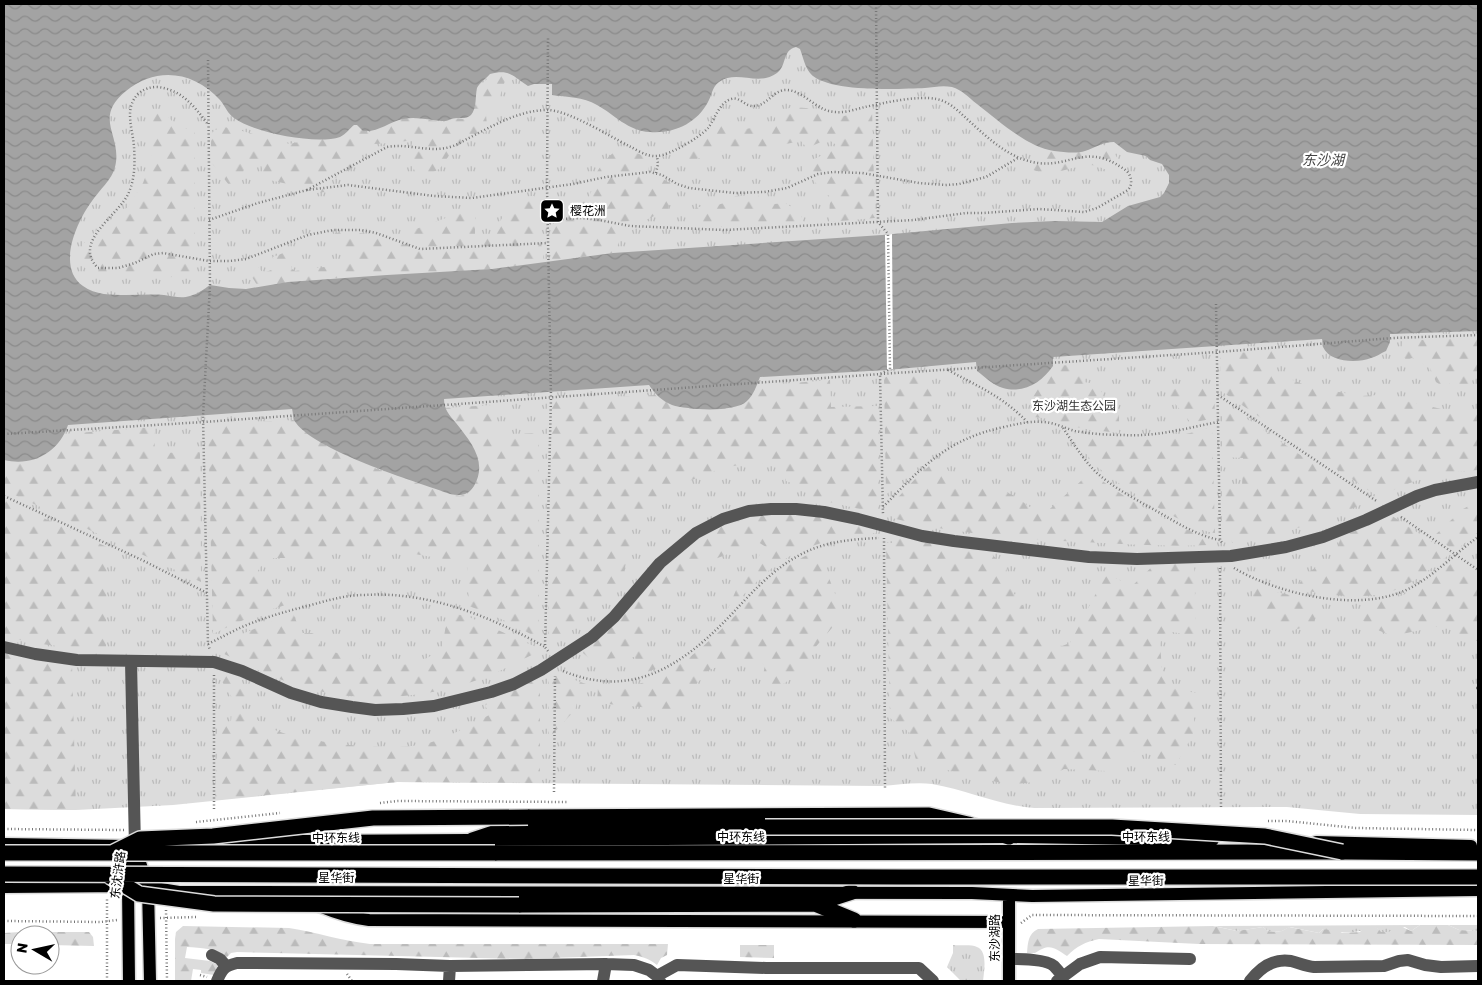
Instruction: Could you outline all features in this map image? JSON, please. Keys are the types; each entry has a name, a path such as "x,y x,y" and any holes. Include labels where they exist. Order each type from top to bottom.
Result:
{"highway":[{"path":"109,850 140,839 213,836 373,818 929,815 968,824 1009,837"},
{"path":"472,840 512,827 1112,827 1265,836 1342,852"},
{"name":"中环东线","path":"4,853 109,850 1478,853"},
{"path":"4,874 107,880 1478,877"},
{"path":"107,880 139,894 214,904 815,904 852,892"},
{"path":"815,904 854,920"}],"main road":[{"path":"4,844 109,850 135,846 300,841 1009,837 1478,846"},
{"name":"东沈浒路","path":"129,981 128,886 135,846"},
{"name":"东沈浒路","path":"135,846 148,887 150,981"},
{"name":"星华街","path":"4,886 107,880 128,886 179,892 852,892 1009,895 1478,890"},
{"path":"285,892 343,916 369,920 769,922 854,920 1009,922"},
{"name":"东沙湖路","path":"1009,895 1009,981"}],"street":[{"path":"4,647 55,658 131,662 214,662 242,671 291,693 321,702 374,710 404,710 434,706 491,692 514,684 541,670 592,637 614,617 660,564 696,533 723,519 749,511 796,509 824,512 883,531 954,542 1089,557 1137,559 1226,558 1286,547 1323,537 1390,510 1417,496 1435,490 1478,482"},
{"path":"131,662 135,846"},
{"path":"212,956 220,959 226,966"},
{"path":"1009,959 1044,962 1054,966 1060,979 1080,964 1100,957 1190,958"},
{"path":"1250,981 1258,970 1267,964 1278,961 1291,961 1314,967 1384,966 1408,960 1441,967 1478,966"},
{"path":"217,981 226,966 237,963 450,966 606,964 643,967 658,978 677,965 766,968 919,968 933,981"},
{"path":"603,981 606,964"},
{"path":"449,981 450,966"}],"path":[{"path":"876,4 878,222 888,234 890,369 880,374"},
{"path":"545,647 551,397 548,242 548,37"},
{"path":"208,60 210,285 203,417 208,644 214,662 214,809"},
{"path":"208,125 187,99 173,91 164,88 149,88 142,90 138,94 130,106 134,146 132,185 124,203 94,237 91,254 94,264 98,268 126,267 154,254 163,253 209,261 246,259 308,235 333,230 376,233 420,249 548,242"},
{"path":"307,190 387,147 395,145 438,149 451,147 520,114 548,110 576,119 642,153 657,156 685,145 707,129 724,103 729,99 739,99 749,106 759,106 781,90 796,92 820,108 835,112 877,104 936,98 950,104 994,143 1018,158 1036,163 1059,164 1083,156 1092,156 1113,163 1127,171 1131,181 1128,190 1097,208 1084,212 1039,209 966,213 914,220 724,230 630,226 582,218 561,219 548,224"},
{"path":"656,174 657,156"},
{"path":"209,220 307,190 348,186 434,196 472,198 637,173 656,174 688,188 735,193 764,192 786,188 818,174 833,172 862,173 878,177 945,185 959,184 986,177 1018,158"},
{"path":"1216,304 1220,540 1226,558 1221,809"},
{"path":"4,434 204,422 970,367 1218,352 1393,338 1478,335"},
{"path":"946,369 1000,397 1027,422"},
{"path":"880,374 885,788"},
{"path":"1218,395 1478,570"},
{"path":"883,507 914,475 952,445 990,430 1027,422 1048,422 1074,430 1099,434 1138,435 1167,433 1219,422"},
{"path":"1062,427 1085,460 1098,474 1125,493 1184,526 1208,538 1220,540"},
{"path":"4,496 208,593"},
{"path":"208,644 242,627 285,612 336,598 364,594 397,595 430,600 493,620 545,647 556,660 559,670 567,673 592,680 610,682 630,681 661,671 708,638 755,589 798,555 827,544 883,531"},
{"path":"1226,558 1242,572 1266,584 1289,591 1335,599 1365,600 1404,591 1456,555 1478,537"},
{"path":"554,792 556,660"},
{"path":"108,830 109,850"},
{"path":"107,880 107,981"}],"green space":[{"name":"东沙湖生态公园","path":"4,4 1478,4 1478,815 1360,814 1287,807 1034,808 1008,804 932,784 919,783 881,786 397,782 173,805 76,810 4,809"},
{"path":"499,72 508,72 496,108 488,110 486,115 487,125 496,120 498,126 459,145 442,166 434,172 417,174 410,157 413,140 372,144 360,149 356,153 353,168 321,186 325,192 307,194 301,187 265,179 260,161 246,163 235,189 229,185 211,162 211,134 215,130 224,127 272,137 289,144 313,139 334,138 347,132 354,125 357,125 361,130 372,132 404,118 444,122 455,118 463,119 473,110 477,92 481,85 491,75"},
{"path":"793,107 818,109 834,116 844,116 872,109 875,218 829,222 830,196 822,193 814,180 803,176 802,165 839,147 828,139 807,148 801,141 776,146 772,156 763,158 758,149 733,147 692,160 680,158 671,161 671,154 687,149 710,132 720,116 730,121 734,131 769,125 775,121 776,112"},
{"path":"153,109 160,109 180,129 195,129 195,278 118,275 97,278 84,267 82,245 97,230 128,207 143,183 152,159 146,119"},
{"path":"1100,144 1110,147 1120,162 1112,172 1092,165 1046,173 1031,169 1032,164 1041,156 1053,151 1086,151"},
{"path":"625,148 646,157 650,175 661,178 675,186 668,209 648,219 615,223 619,239 613,253 552,261 552,220 567,213 570,205 588,199 594,185 593,178 603,164 610,155"},
{"path":"758,195 764,205 785,203 801,213 803,223 725,227 694,225 691,221 693,210 698,207 713,206 732,201 735,196"},
{"path":"534,196 544,262 497,269 346,277 259,288 245,266 253,261 263,273 274,269 273,257 291,250 296,252 291,263 292,269 295,271 353,263 357,259 357,255 338,243 335,233 371,235 406,245 416,229 470,209 475,216 475,236 492,235 514,198"},
{"path":"1478,337 1478,372 1475,373 1472,382 1468,386 1461,386 1454,380 1448,385 1442,386 1436,382 1430,368 1412,358 1407,360 1402,354 1402,341"},
{"path":"1310,348 1307,361 1303,363 1293,364 1280,358 1274,368 1276,373 1307,386 1360,396 1380,395 1459,413 1478,409 1478,470 1432,476 1398,488 1380,498 1221,391 1220,354"},
{"path":"1085,364 1084,382 1096,385 1102,392 1104,401 1098,408 1101,412 1119,414 1119,433 1081,428 1048,419 1030,417 1033,397 1053,366"},
{"path":"932,374 933,451 911,469 886,495 884,377"},
{"path":"830,380 831,407 877,406 877,513 812,498 799,486 786,481 786,464 742,465 706,474 671,491 644,514 627,535 637,544 627,560 621,581 604,601 577,627 554,641 549,640 547,401 655,395 671,404 707,410 747,402 757,386"},
{"path":"1214,386 1215,418 1191,423 1163,389"},
{"path":"1222,402 1368,501 1319,522 1284,532 1232,543 1231,532 1223,531 1223,486 1242,486 1243,458 1223,457"},
{"path":"493,405 493,435 539,433 539,639 522,629 469,606 467,563 374,547 333,547 324,558 317,562 290,558 274,558 264,561 256,574 289,604 250,617 213,634 208,425 293,420 308,433 346,456 388,473 460,496 467,494 477,480 475,450 444,408"},
{"path":"154,427 155,453 200,452 201,582 4,490 4,460 8,461 51,451 59,444 65,434"},
{"path":"1212,427 1215,533 1190,525 1120,484 1094,463 1072,433 1146,440 1180,435"},
{"path":"938,458 965,491 987,484 1015,496 1042,516 1091,472 1133,501 1209,540 1209,545 1146,545 1011,537 963,532 892,518 891,505"},
{"path":"4,500 107,547 106,647 55,646 4,636"},
{"path":"1478,501 1478,532 1455,551 1434,536 1463,509"},
{"path":"1380,508 1450,554 1408,584 1391,592 1378,595 1336,595 1297,588 1305,574 1334,557 1345,526"},
{"path":"773,512 832,518 876,529 876,533 826,542 787,557 758,580 725,615 742,577 766,547 758,542 695,567 671,585 649,613 644,640 658,668 641,674 635,657 591,660 583,653 581,641 619,605 645,573 726,517"},
{"path":"894,533 988,551 1007,568 1006,581 1043,638 1062,646 1070,643 1105,576 1119,580 1130,588 1160,559 1194,557 1196,636 1172,632 1164,634 1160,645 1165,680 1173,687 1196,693 1193,734 1176,765 1167,765 1159,762 1155,753 1132,751 1106,771 1064,769 1041,781 1010,785 954,772 916,760 909,732 890,718 886,543 894,543"},
{"path":"825,549 823,562 843,615 813,650 808,669 800,677 789,680 776,689 766,688 762,681 765,665 755,660 735,660 709,670 673,710 597,703 598,687 618,687 642,683 662,675 681,664 715,636 784,569 806,556"},
{"path":"1456,560 1478,575 1478,641 1455,641 1455,623 1392,636 1373,628 1359,618 1363,603 1391,599 1413,590"},
{"path":"1253,583 1272,591 1312,600 1316,612 1313,624 1285,633 1278,631 1275,625 1276,619 1254,604"},
{"path":"448,612 469,617 538,648 538,652 495,673 459,686 415,695 370,697 347,696 293,684 220,652 220,643 293,613 301,633 316,633 322,649 383,665 417,664 442,649"},
{"path":"4,653 72,663 76,810 4,809"},
{"path":"540,667 540,783 397,782 215,800 218,728 231,721 233,699 221,680 223,671 233,676 248,696 241,708 266,726 280,732 321,741 390,747 425,744 450,735 491,714 485,706 506,685"},
{"path":"549,667 558,674 586,684 579,695 575,710 549,738"},
{"path":"1420,925 1411,931 1405,927 1389,932 1380,932 1373,927 1348,933 1323,929 1319,933 1290,927 1274,932 1268,931 1263,927 1237,931 1214,926"},
{"path":"1420,925 1448,925 1459,930 1478,931 1478,945 1199,944 1099,939 1082,945 1067,956 1051,947 1044,948 1035,953 1027,953 1030,936 1038,929 1213,926 1237,931 1263,927 1268,931 1274,932 1282,931 1289,927 1319,933 1323,929 1342,933 1360,932 1370,926 1379,929 1381,932 1389,932 1400,926 1411,931"},
{"path":"1448,925 1478,925 1478,931 1459,930"},
{"path":"183,926 289,928 370,944 668,944 667,955 661,958 657,965 652,961 634,955 524,959 237,952 231,953 227,957 213,950 187,947 185,958 210,961 218,965 214,975 201,973 201,970 193,969 191,981 175,981 176,932"},
{"path":"60,932 89,932 93,937 94,946 60,945"},
{"path":"4,933 10,933 10,944 4,944"},
{"path":"740,945 774,945 774,958 740,957"},
{"path":"953,945 972,946 980,949 984,957 983,981 961,981 947,967 953,953"}],"water":[{"name":"东沙湖","path":"4,4 1478,4 1478,331 1390,334 1390,342 1386,351 1359,361 1338,359 1332,356 1323,347 1322,339 1053,357 1053,366 1044,377 1032,385 1018,389 1003,388 992,383 977,371 976,362 887,370 760,377 747,401 741,405 722,409 700,409 672,405 659,397 649,385 444,399 447,412 467,437 476,453 478,461 478,477 474,486 469,492 460,495 450,494 414,482 366,464 321,443 304,431 294,420 292,409 68,425 58,443 44,455 25,461 4,460","holes":["796,47 800,49 808,71 819,79 831,84 864,88 899,89 942,86 956,88 1024,139 1044,149 1074,153 1114,142 1127,152 1146,156 1150,160 1162,164 1169,175 1169,183 1160,197 1128,206 1102,222 1055,221 1012,223 882,235 613,253 492,269 288,282 246,289 210,285 196,294 183,297 98,293 83,286 75,278 71,268 72,244 80,220 111,176 115,167 116,156 110,119 111,110 116,101 126,91 150,78 162,75 187,78 210,90 228,112 243,123 270,133 316,140 340,137 354,125 357,125 363,131 368,131 408,118 444,121 468,117 474,109 479,84 490,74 502,72 511,74 528,86 552,84 552,95 586,100 597,105 628,126 642,131 659,132 684,126 698,116 719,82 733,77 755,79 770,77 780,70 789,51"]}],"pier":[{"path":"892,234 893,369 887,370 885,235"}],"place":[{"name":"樱花洲","path":"552,211"}]}
